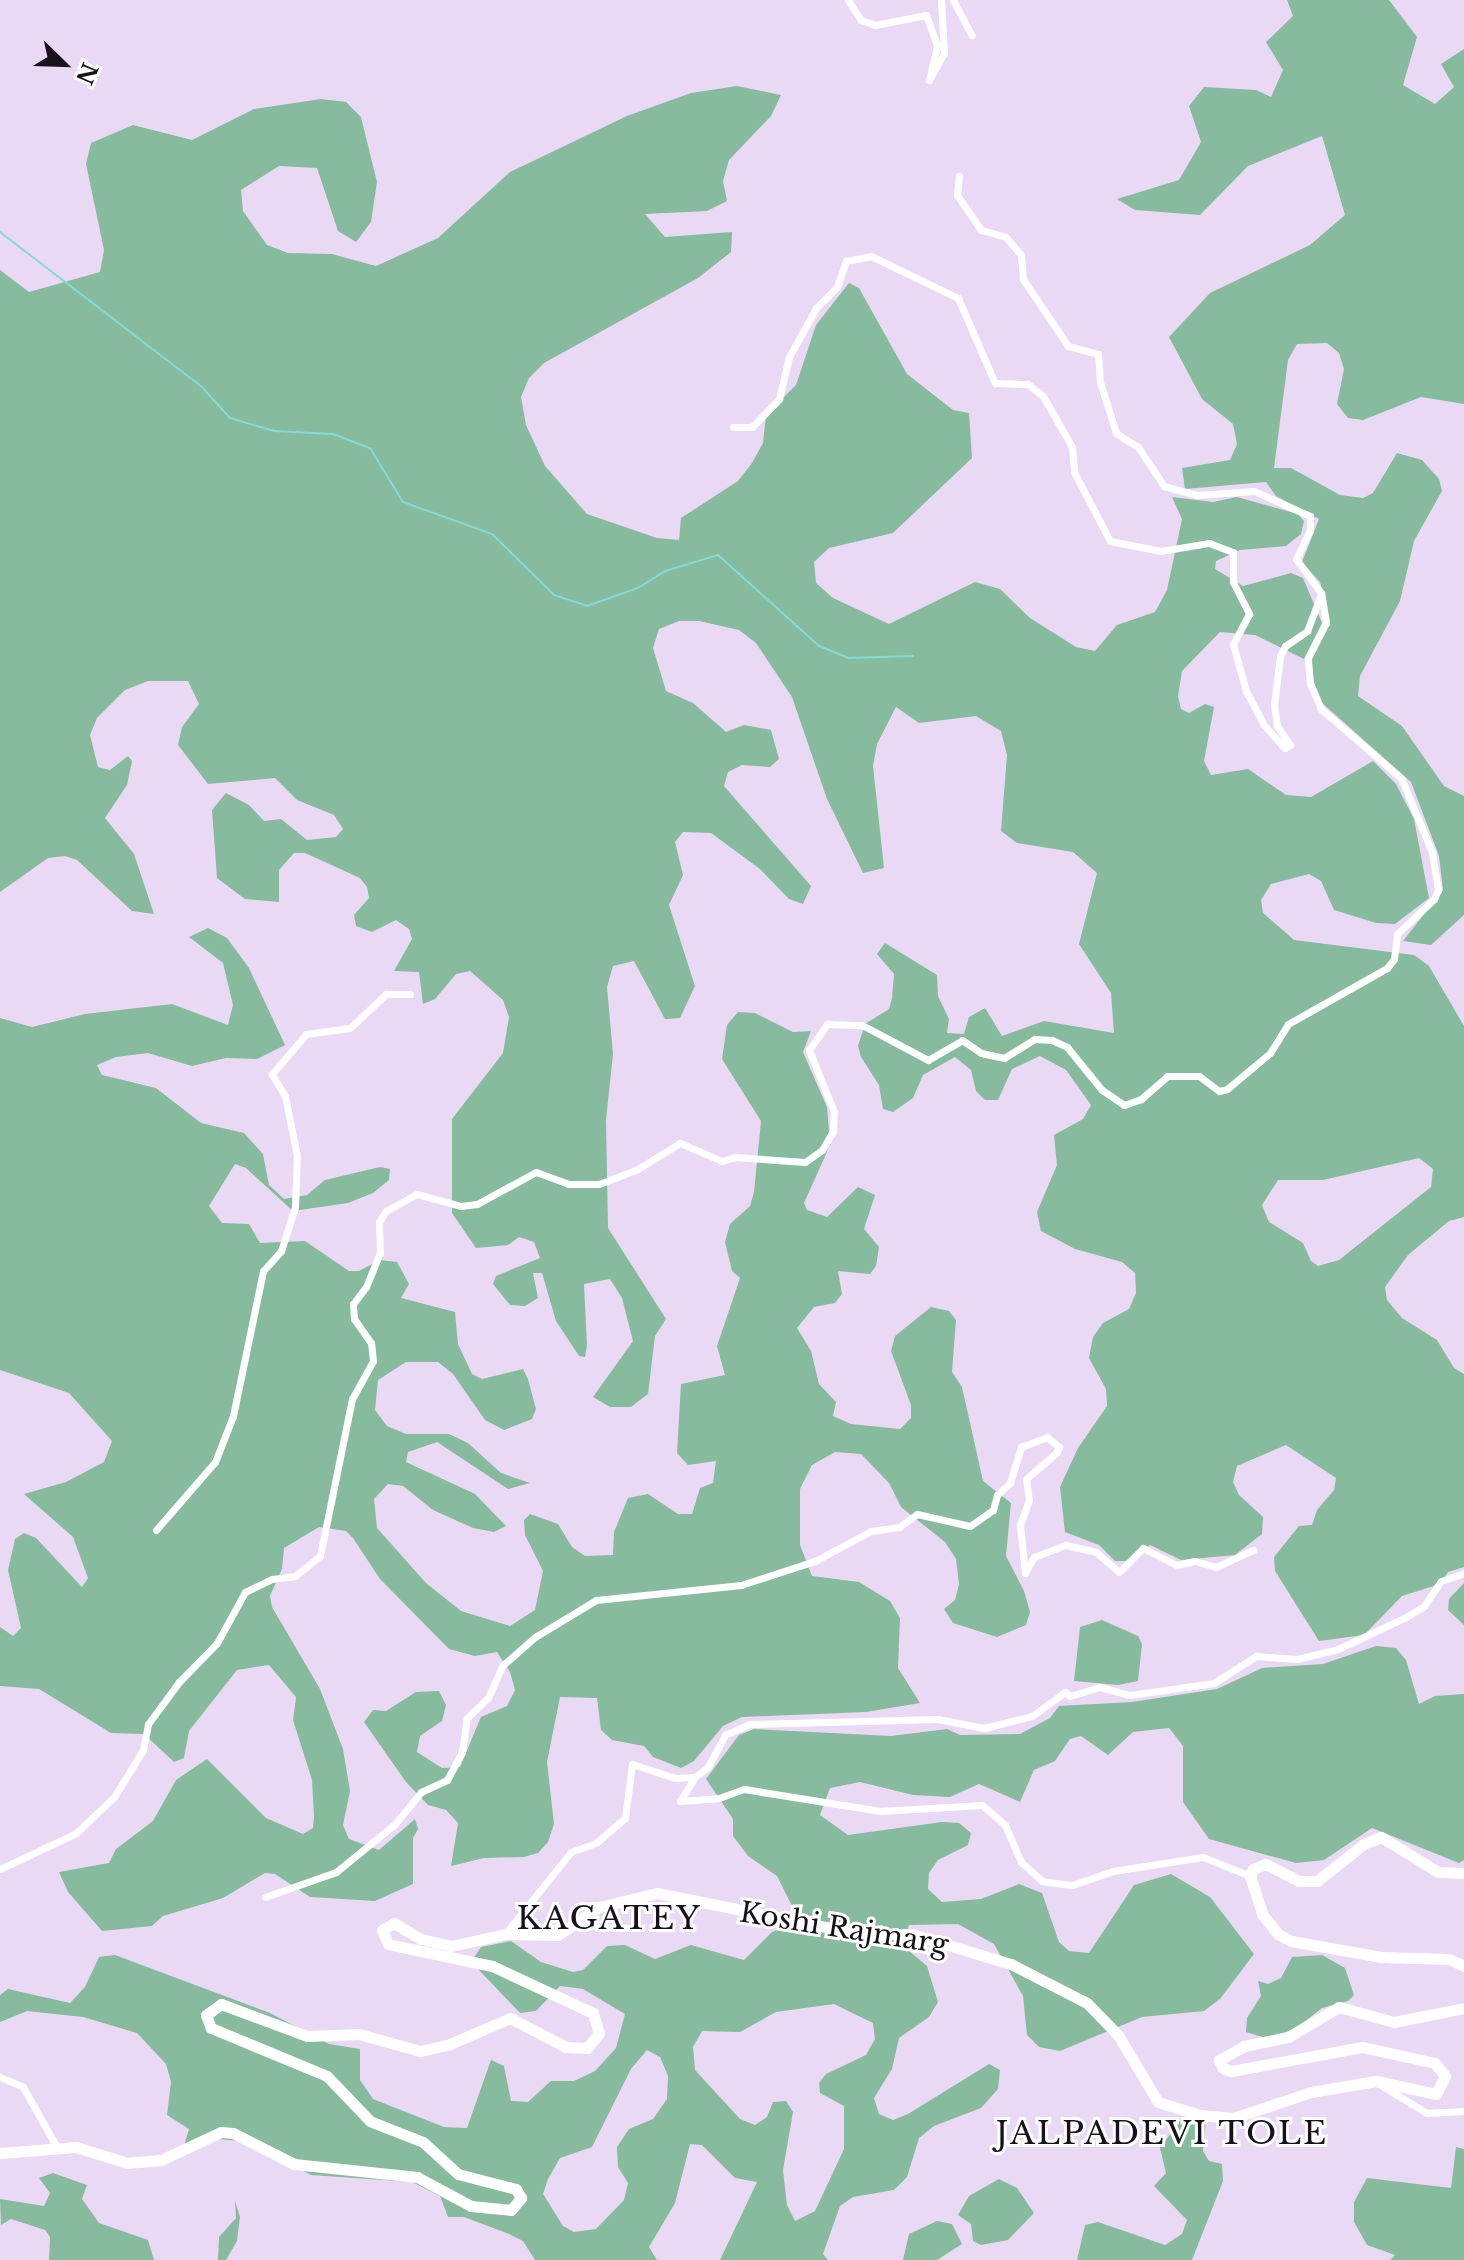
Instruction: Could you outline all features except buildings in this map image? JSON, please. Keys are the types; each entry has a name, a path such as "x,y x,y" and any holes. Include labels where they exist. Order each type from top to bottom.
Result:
{"main road":[{"path":"1464,1873 1438,1872 1381,1837 1365,1843 1317,1881 1299,1881 1265,1864 1253,1869 1250,1876 1262,1914 1291,1941 1382,1957 1449,1959 1464,1966"},
{"name":"Koshi Rajmarg","path":"58,2149 76,2147 105,2159 136,2163 161,2160 221,2132 233,2133 294,2164 417,2177 460,2201 492,2210 511,2210 519,2204 520,2193 504,2184 458,2174 423,2142 370,2121 327,2076 211,2028 206,2015 221,2004 307,2036 359,2034 420,2051 450,2044 510,2018 566,2047 591,2046 599,2021 578,2005 492,1966 401,1948 381,1935 385,1925 394,1923 421,1939 451,1946 505,1934 558,1935 599,1907 657,1893 860,1934 912,1934 1011,1964 1087,2003 1118,2035 1150,2094 1175,2111 1233,2118 1311,2092 1376,2081 1436,2094 1445,2076 1430,2061 1348,2046 1231,2071 1223,2068 1219,2060 1244,2046 1288,2037 1339,2007 1394,2022 1464,2008"},
{"path":"0,2153 58,2149"}],"street":[{"path":"848,0 861,20 875,25 926,15 937,46 929,80 944,53 941,0"},
{"path":"953,0 972,35"},
{"path":"0,1869 76,1833 114,1797 143,1750 148,1724 179,1682 217,1643 245,1592 272,1579 295,1576 320,1556 352,1399 373,1361 371,1343 354,1319 353,1304 366,1287 380,1253 379,1222 386,1211 417,1194 461,1206 477,1204 536,1172 569,1184 599,1184 636,1170 680,1143 722,1161 805,1162 822,1150 833,1131 834,1112 809,1050 827,1024 862,1025 928,1060 962,1040 981,1053 1004,1058 1035,1039 1052,1040 1067,1047 1102,1090 1124,1105 1141,1099 1167,1076 1199,1076 1219,1091 1270,1053 1288,1024 1387,968 1397,934 1438,890 1432,852 1401,778 1337,725 1316,699 1306,668 1326,623 1321,593 1296,559 1310,530 1310,516 1254,491 1197,495 1164,486 1138,447 1116,433 1100,382 1098,354 1068,346 1023,279 1021,255 1006,237 981,230 957,195 959,176"},
{"path":"733,427 752,427 779,399 789,357 816,308 837,287 846,261 871,256 958,298 995,383 1028,384 1043,396 1072,447 1074,472 1113,544 1177,551 1209,543 1233,552 1233,582 1249,614 1233,644 1246,691 1264,725 1285,748 1290,742 1277,726 1274,705 1280,656 1285,646 1307,631 1321,593"},
{"path":"156,1530 215,1462 233,1416 263,1271 281,1251 295,1207 297,1156 285,1096 272,1074 306,1034 350,1028 386,994 410,994"},
{"path":"265,1897 336,1872 395,1824 421,1792 447,1780 462,1752 467,1718 488,1698 503,1665 535,1637 596,1600 741,1585 815,1561 871,1531 899,1527 917,1514 970,1526 993,1510 997,1495 1010,1483 1021,1447 1041,1437 1059,1447 1026,1479 1029,1500 1020,1525 1025,1573 1034,1557 1066,1545 1096,1552 1119,1572 1143,1548 1177,1565 1195,1561 1216,1567 1253,1550"},
{"path":"1250,1876 1203,1857 1113,1871 1072,1885 1042,1881 1021,1862 1005,1825 982,1805 880,1811 749,1789 680,1801 695,1777 708,1767 725,1735 750,1724 937,1719 984,1728 1032,1716 1065,1692 1070,1696 1100,1687 1130,1695 1214,1683 1256,1656 1286,1659 1328,1653 1406,1617 1424,1606 1441,1581 1464,1573"},
{"path":"505,1934 571,1852 596,1843 625,1818 632,1764 675,1778 695,1777"},
{"path":"0,2077 23,2087 58,2149"},
{"path":"1376,2081 1427,2113 1464,2111"}],"green space":[{"path":"1287,0 1389,0 1417,37 1403,85 1435,104 1454,87 1441,64 1464,49 1464,404 1421,397 1363,420 1348,418 1337,404 1344,369 1339,353 1327,343 1297,344 1288,360 1274,468 1291,468 1340,495 1363,498 1373,493 1397,453 1422,460 1439,479 1442,491 1414,541 1400,601 1360,676 1358,696 1402,726 1444,786 1464,796 1464,915 1431,945 1403,941 1443,890 1439,856 1411,782 1321,702 1311,674 1312,657 1330,621 1320,582 1302,562 1319,519 1276,496 1266,482 1185,489 1182,468 1230,460 1237,444 1233,424 1202,399 1169,337 1210,293 1310,245 1345,215 1322,136 1248,166 1200,215 1135,210 1117,199 1179,180 1201,142 1189,106 1204,87 1256,90 1271,97 1283,70 1266,42 1293,16"},
{"path":"737,86 781,95 771,116 729,160 723,181 727,201 707,211 645,214 665,237 732,232 731,252 698,278 544,363 529,378 521,397 526,425 545,466 587,514 657,538 679,540 681,518 738,481 752,463 763,443 766,415 796,385 816,325 849,283 859,288 907,374 953,410 969,413 972,458 893,533 829,548 814,562 816,583 833,598 889,624 975,582 1000,589 1030,618 1076,647 1095,651 1117,625 1155,612 1167,590 1182,519 1172,497 1213,502 1237,497 1298,514 1304,521 1301,534 1286,546 1240,550 1216,561 1215,569 1243,586 1291,573 1303,578 1322,623 1304,659 1255,635 1220,632 1182,671 1178,696 1181,709 1189,713 1205,704 1214,707 1204,761 1211,775 1248,769 1286,795 1311,797 1373,761 1396,784 1414,819 1429,898 1395,924 1376,923 1334,910 1321,881 1309,874 1271,884 1261,900 1263,913 1294,940 1414,955 1429,966 1464,1026 1464,1217 1449,1221 1408,1255 1385,1287 1387,1300 1402,1318 1437,1340 1454,1368 1464,1374 1464,1567 1448,1572 1440,1584 1402,1596 1364,1635 1319,1641 1275,1571 1274,1557 1299,1526 1312,1525 1317,1510 1334,1490 1336,1478 1286,1445 1237,1466 1233,1482 1239,1495 1263,1517 1262,1534 1235,1555 1181,1560 1150,1545 1126,1561 1115,1561 1099,1545 1065,1532 1060,1487 1078,1448 1107,1406 1106,1389 1089,1358 1093,1337 1103,1323 1129,1309 1136,1293 1135,1273 1122,1262 1075,1249 1041,1231 1037,1212 1057,1165 1054,1135 1083,1119 1091,1105 1066,1070 1040,1056 1012,1069 998,1100 985,1100 976,1091 971,1070 955,1057 923,1075 913,1098 893,1112 883,1109 879,1085 861,1057 858,1046 865,1024 889,1009 892,998 894,974 877,954 885,943 937,975 938,996 949,1019 947,1033 964,1034 969,1017 985,1008 1002,1036 1044,1021 1114,1033 1111,993 1079,944 1097,873 1073,852 1017,843 1001,831 1007,755 1001,731 976,716 919,723 896,707 877,744 873,766 884,868 863,873 827,799 792,697 756,643 739,630 699,621 679,621 659,629 653,648 666,691 693,703 726,732 744,725 771,730 779,759 770,767 742,765 728,772 724,786 811,886 803,904 789,899 760,869 711,833 683,832 675,842 683,875 669,905 695,986 680,1018 665,1019 634,961 613,966 607,987 613,1054 606,1120 608,1228 666,1319 655,1336 648,1394 631,1407 610,1407 593,1397 633,1341 622,1298 610,1279 584,1284 587,1346 585,1357 579,1356 556,1321 542,1273 533,1273 538,1298 525,1306 510,1305 493,1284 496,1276 540,1258 534,1242 519,1237 508,1245 476,1248 452,1213 452,1119 503,1053 509,1017 503,1000 470,971 456,974 435,999 423,1004 419,972 394,971 412,939 409,929 396,920 372,932 356,926 354,915 369,898 367,887 360,878 305,853 294,853 279,870 279,902 245,899 217,878 212,810 226,793 249,805 264,821 281,819 307,840 336,837 343,829 334,815 297,800 275,778 208,784 178,745 182,727 199,704 188,681 148,681 125,690 97,718 90,735 98,767 110,770 128,756 132,761 127,785 105,818 134,854 154,914 132,911 77,860 65,856 48,858 0,892 0,270 29,292 100,272 104,250 86,164 91,143 133,125 192,140 254,109 321,99 346,102 361,117 377,182 371,222 356,242 338,231 317,168 279,166 241,190 243,211 267,245 288,253 332,254 376,266 438,238 510,172 627,116 691,93","holes":["1419,1158 1433,1169 1431,1187 1339,1260 1318,1266 1311,1261 1303,1243 1269,1222 1262,1205 1278,1180 1323,1180"]},
{"path":"208,928 227,938 249,968 285,1045 257,1059 226,1058 192,1066 148,1053 116,1057 97,1065 102,1075 156,1088 201,1123 244,1133 263,1154 269,1185 284,1199 307,1195 325,1180 380,1167 390,1169 389,1180 373,1193 348,1203 293,1211 246,1168 235,1164 209,1206 222,1223 249,1224 260,1243 305,1241 349,1271 359,1271 380,1260 397,1262 409,1284 401,1298 455,1312 458,1344 472,1374 482,1379 523,1369 528,1379 536,1409 532,1419 504,1430 485,1420 453,1374 438,1362 406,1362 378,1380 375,1410 387,1426 406,1434 449,1434 468,1443 501,1473 530,1483 508,1489 437,1442 408,1452 406,1462 475,1494 506,1526 494,1532 473,1528 433,1510 403,1486 388,1484 374,1499 377,1528 426,1583 461,1611 510,1626 535,1610 543,1571 525,1535 524,1520 530,1514 558,1524 572,1547 585,1556 613,1555 614,1532 628,1498 648,1494 678,1514 692,1514 700,1488 713,1483 716,1461 688,1465 677,1453 681,1384 725,1375 717,1346 740,1278 732,1271 725,1242 730,1224 750,1206 761,1121 722,1059 727,1025 738,1012 755,1013 793,1032 811,1031 803,1052 827,1107 829,1131 827,1152 804,1203 807,1210 827,1217 858,1187 875,1195 864,1229 879,1247 876,1266 870,1274 838,1271 842,1294 835,1303 814,1307 797,1328 811,1351 819,1384 836,1402 833,1416 851,1424 900,1429 911,1418 911,1405 891,1351 895,1336 931,1307 949,1311 956,1320 952,1372 962,1387 983,1481 1011,1503 1006,1556 1024,1591 1030,1612 1026,1625 997,1637 953,1623 944,1609 955,1600 959,1584 956,1559 945,1542 901,1507 889,1483 861,1454 835,1452 812,1465 800,1489 800,1545 812,1576 859,1582 890,1601 900,1618 898,1668 920,1703 866,1712 742,1717 723,1726 694,1761 681,1768 653,1757 644,1746 612,1740 601,1730 597,1698 560,1697 547,1762 554,1824 548,1842 538,1853 524,1857 484,1858 451,1866 458,1823 446,1810 428,1805 406,1782 364,1722 373,1710 386,1711 416,1692 439,1691 446,1705 442,1721 420,1736 417,1752 442,1768 460,1767 481,1717 507,1706 515,1690 510,1672 497,1652 475,1656 449,1649 380,1579 346,1531 319,1527 284,1548 282,1569 270,1596 272,1607 320,1689 343,1749 350,1791 343,1825 349,1839 379,1850 415,1819 418,1829 413,1838 413,1884 375,1901 310,1897 275,1874 265,1873 223,1898 163,1916 152,1926 102,1931 68,1892 59,1872 109,1863 116,1849 153,1821 176,1780 207,1759 266,1818 303,1834 313,1828 312,1780 293,1720 296,1697 269,1665 237,1670 189,1731 184,1758 174,1762 144,1734 111,1733 39,1689 0,1686 0,1627 13,1636 21,1628 8,1570 15,1539 24,1533 36,1538 82,1587 88,1578 73,1537 24,1494 66,1482 104,1462 112,1441 69,1393 0,1370 0,1018 32,1027 85,1014 172,1004 228,1025 233,1005 223,963 189,937"},
{"path":"1464,1583 1464,1625 1448,1610 1449,1599"},
{"path":"1102,1620 1138,1636 1142,1644 1138,1681 1118,1685 1074,1681 1080,1627"},
{"path":"1376,1646 1396,1648 1406,1660 1419,1704 1435,1696 1464,1694 1464,1860 1459,1863 1372,1828 1324,1860 1296,1863 1209,1839 1183,1802 1183,1746 1169,1728 1133,1732 1108,1755 1081,1736 1070,1739 1055,1761 1034,1770 1020,1802 979,1784 950,1797 913,1795 860,1782 830,1788 820,1815 848,1835 942,1822 959,1823 971,1833 968,1845 938,1860 929,1873 928,1889 942,1902 981,1899 1019,1884 1042,1893 1059,1942 1069,1951 1089,1953 1134,1885 1171,1874 1210,1897 1254,1954 1220,1999 1204,2011 1142,2017 1060,2051 1039,2047 1027,2035 1023,1996 994,1944 958,1924 909,1925 902,1945 927,1966 938,2002 929,2017 899,2038 892,2069 874,2098 879,2114 893,2120 908,2114 989,2064 1000,2070 998,2089 981,2108 934,2126 919,2138 907,2177 894,2190 853,2197 840,2206 823,2254 828,2260 720,2260 757,2182 735,2178 702,2145 690,2144 675,2203 649,2247 657,2260 535,2260 523,2241 509,2234 464,2217 448,2217 440,2196 412,2182 311,2175 249,2142 218,2139 184,2146 189,2129 167,2115 171,2082 166,2064 137,2033 83,2017 27,2011 0,2022 0,1995 8,1989 70,2003 85,1987 99,1957 115,1955 270,2013 329,2044 360,2049 360,2080 373,2099 444,2127 467,2128 491,2060 504,2066 511,2101 528,2102 551,2081 574,2081 595,2071 616,2048 625,2014 583,1989 560,1986 536,2011 520,2013 477,1968 473,1959 481,1947 511,1941 541,1962 573,1972 583,1970 607,1946 625,1945 655,1959 691,1945 744,1960 772,1932 791,1924 795,1912 777,1876 748,1856 733,1836 733,1819 706,1779 739,1735 754,1729 891,1736 947,1729 960,1735 1020,1734 1050,1718 1059,1706 1132,1702 1217,1689 1262,1668 1323,1664","holes":["834,2004 873,2023 875,2039 866,2055 826,2074 819,2083 820,2093 844,2106 844,2149 815,2211 795,2221 787,2205 783,2170 793,2112 786,2101 773,2102 767,2117 755,2125 740,2119 695,2070 693,2047 702,2031 740,2032 776,2012","647,2050 660,2057 668,2076 667,2099 653,2119 629,2129 617,2147 618,2167 628,2183 624,2200 596,2229 574,2232 563,2226 543,2194 548,2179 560,2158 592,2147 631,2069"]},
{"path":"1322,1955 1345,1968 1354,1995 1348,2001 1322,2008 1294,2030 1266,2038 1246,2032 1247,2018 1261,1996 1258,1981 1268,1984 1281,1978 1292,1957"},
{"path":"1182,2118 1206,2118 1203,2151 1209,2161 1222,2164 1223,2181 1192,2260 1077,2260 1085,2225 1098,2222 1165,2245 1182,2234 1187,2220 1154,2186 1166,2173 1160,2148"},
{"path":"1456,2147 1464,2149 1464,2260 1390,2260 1395,2255 1367,2245 1354,2222 1354,2202 1367,2178 1451,2188"},
{"path":"53,2173 87,2185 82,2199 99,2223 148,2240 154,2260 49,2260 50,2237 45,2230 11,2219 1,2225 0,2199 44,2206 50,2193 39,2178"},
{"path":"999,2179 1017,2188 1034,2213 1008,2240 981,2245 973,2241 971,2224 958,2215 969,2196"},
{"path":"235,2201 240,2217 237,2241 226,2260 218,2260 219,2237 236,2218"},
{"path":"937,2221 952,2224 962,2244 937,2260 903,2260 909,2234"}],"waterway":[{"path":"0,232 201,386 230,418 274,431 333,434 370,448 403,502 492,534 554,595 587,606 638,588 665,571 718,555 819,646 848,658 913,656"}],"district":[{"name":"KAGATEY","path":"609,1918"},
{"name":"JALPADEVI TOLE","path":"1162,2133"}]}
